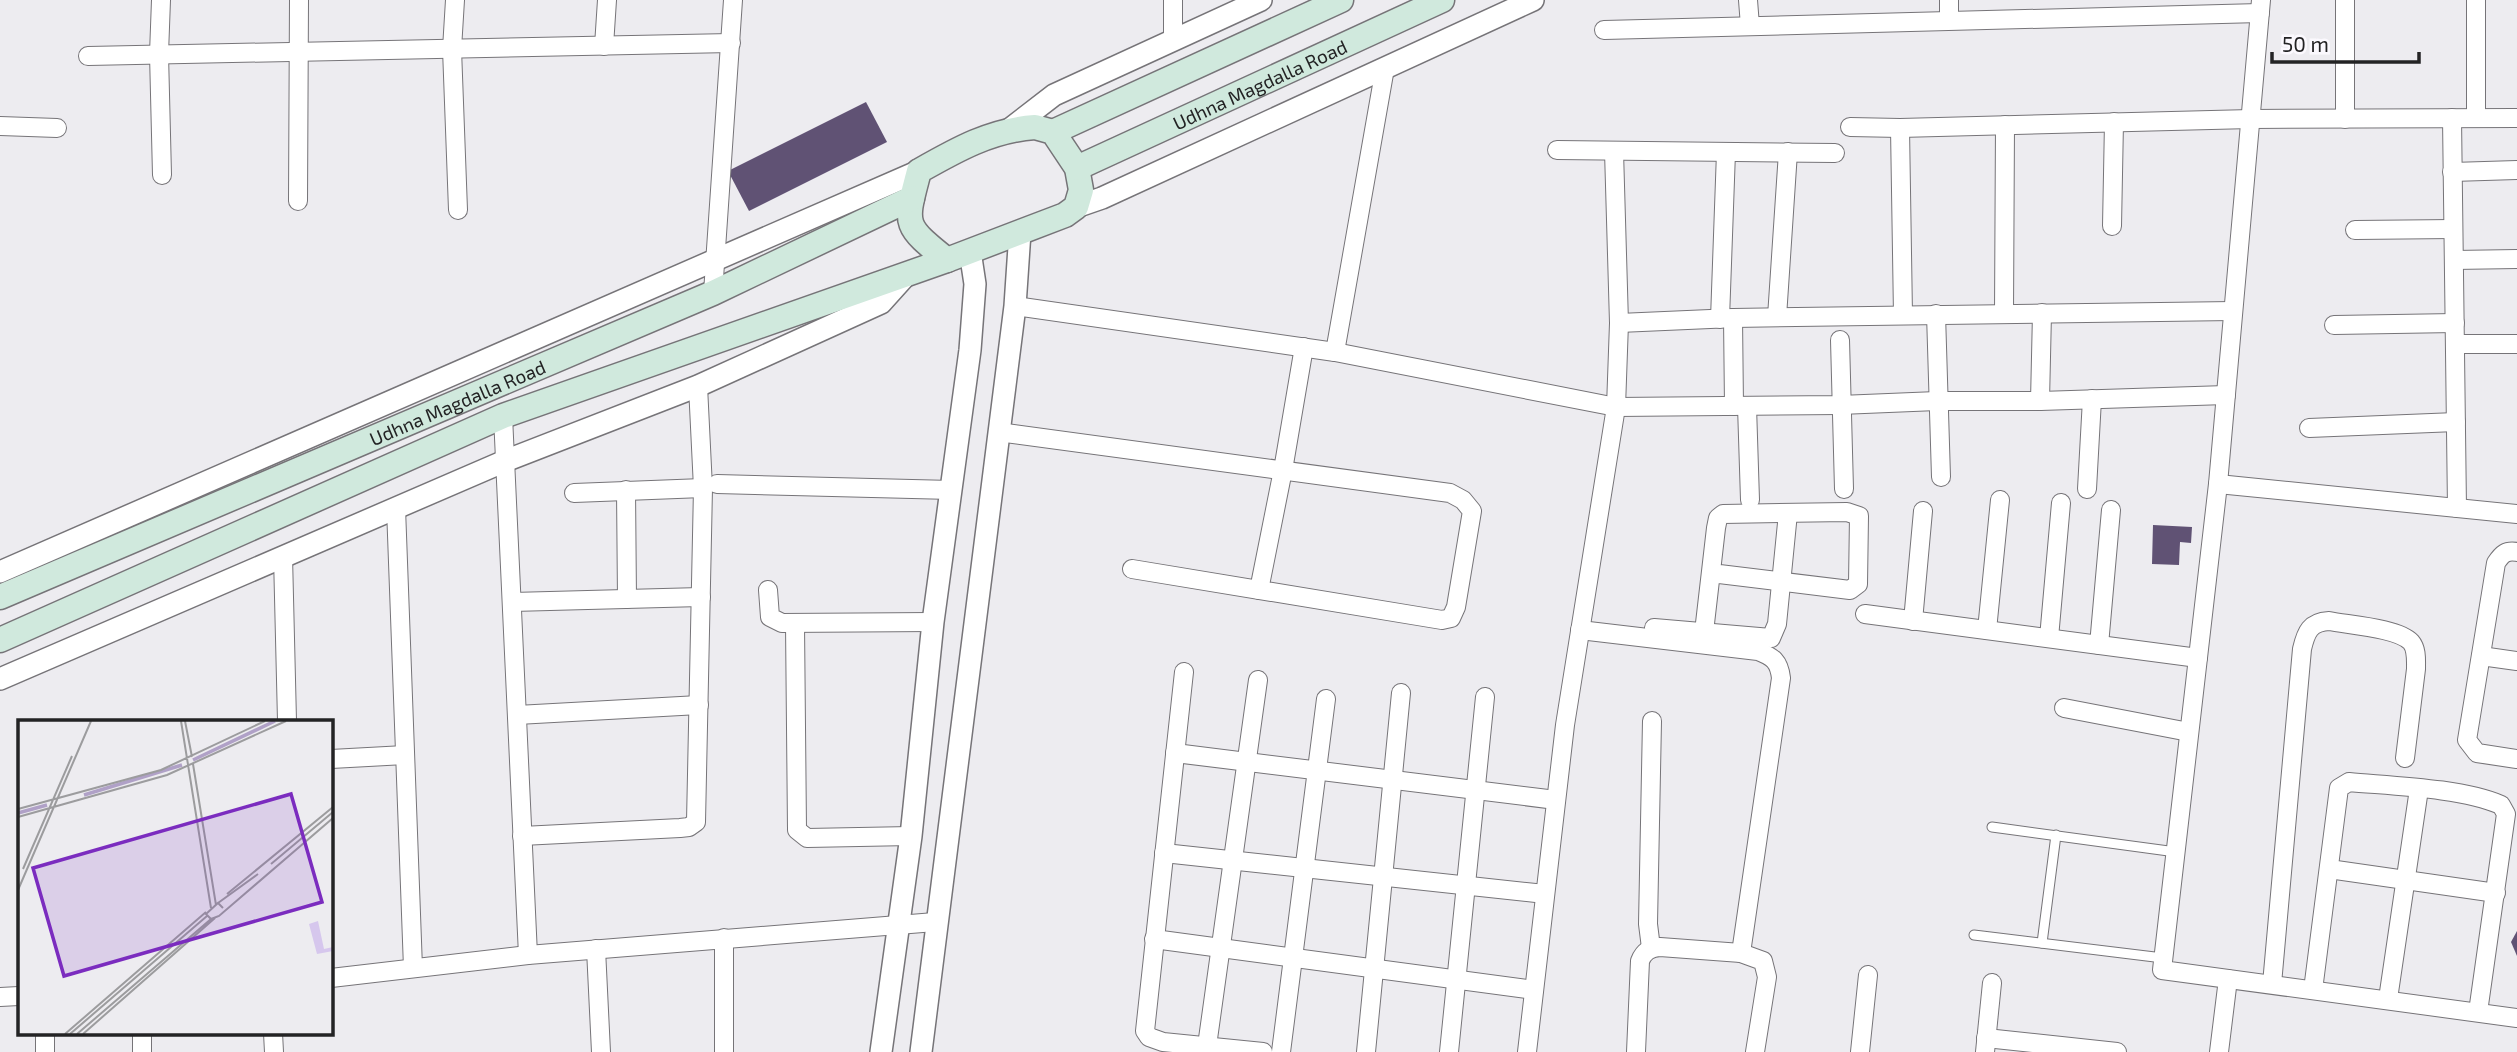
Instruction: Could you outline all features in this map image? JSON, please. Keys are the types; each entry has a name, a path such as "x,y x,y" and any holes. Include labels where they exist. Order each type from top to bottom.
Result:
{"main road":[{"path":"959,255 920,239 911,223 907,212 919,171 969,144 1010,129 1035,127 1053,132 1340,0"},
{"name":"Udhna Magdalla Road","path":"1076,168 1442,0"},
{"path":"0,640 503,416 1065,215 1076,207 1081,190 1076,168 1053,132"},
{"name":"Udhna Magdalla Road","path":"0,597 713,293 912,198"}],"street":[{"path":"161,0 159,54 162,175"},
{"path":"298,201 299,0"},
{"path":"455,0 452,49 458,210"},
{"path":"604,46 607,0"},
{"path":"713,293 733,0"},
{"path":"1173,0 1173,41"},
{"path":"1010,129 1054,95 1261,0"},
{"path":"1076,207 1102,198 1534,0"},
{"path":"1748,0 1750,26"},
{"path":"1949,0 1949,19"},
{"path":"2345,0 2345,119"},
{"path":"2476,0 2476,118"},
{"path":"1604,30 1949,19 2077,8 2261,6 2218,484 2162,970 2517,1018"},
{"path":"88,56 731,43"},
{"path":"1335,352 1385,68"},
{"path":"2452,118 2457,508"},
{"path":"1850,127 2251,119 2517,118"},
{"path":"2112,226 2114,122"},
{"path":"2004,313 2005,125"},
{"path":"0,126 57,128"},
{"path":"1900,128 1903,315"},
{"path":"1557,150 1835,153"},
{"path":"1527,1052 1556,800 1616,407 1619,323 1614,151"},
{"path":"1726,152 1727,318 1741,406 1750,500"},
{"path":"1777,317 1788,152"},
{"path":"2452,172 2517,170"},
{"path":"0,572 919,171"},
{"path":"2355,230 2453,229"},
{"path":"921,1052 935,922 1015,306 1020,232"},
{"path":"881,1052 911,836 933,622 970,350 975,284 959,255"},
{"path":"2454,260 2517,259"},
{"path":"0,679 505,461 698,386 881,303 909,272"},
{"path":"1015,306 1335,352 1616,407 1840,405 2226,395"},
{"path":"1619,323 1777,317 2233,311"},
{"path":"2040,401 2042,313"},
{"path":"1937,314 1937,401 1941,477"},
{"path":"2334,325 2455,323"},
{"path":"1840,340 1844,489"},
{"path":"2455,344 2517,344"},
{"path":"1259,590 1304,347"},
{"path":"522,835 689,827 696,822 701,597 710,486 698,386"},
{"path":"2087,489 2092,399"},
{"path":"503,416 528,955"},
{"path":"2309,428 2456,422"},
{"path":"998,432 1450,493 1463,500 1472,510 1456,607 1451,618 1442,620 1132,569"},
{"path":"2218,484 2517,514"},
{"path":"574,493 710,486 952,490"},
{"path":"626,490 627,599"},
{"path":"1987,630 2000,500"},
{"path":"2049,638 2061,503"},
{"path":"396,508 413,968"},
{"path":"2099,645 2111,510"},
{"path":"1913,621 1923,511"},
{"path":"1704,632 1716,528 1718,518 1723,514 1847,512 1859,516 1858,584 1850,590 1711,573"},
{"path":"1581,626 1771,638 1777,624 1788,513"},
{"path":"2517,552 2510,551 2501,555 2496,563 2467,740 2477,754 2517,759"},
{"path":"283,556 287,720"},
{"path":"768,590 769,617 775,622 933,622"},
{"path":"512,602 701,597"},
{"path":"1865,614 2198,658"},
{"path":"2272,984 2302,649 2310,627 2318,622 2329,621 2399,634 2413,645 2416,669 2405,758"},
{"path":"796,624 797,830 807,838 911,836"},
{"path":"1581,626 1758,651 1774,658 1779,666 1781,678 1741,953"},
{"path":"2481,656 2517,661"},
{"path":"1184,672 1145,1031 1155,1041 1263,1052"},
{"path":"1207,1046 1258,680"},
{"path":"1366,1052 1401,693"},
{"path":"1449,1052 1485,697"},
{"path":"1281,1052 1326,699"},
{"path":"517,715 699,705"},
{"path":"2064,708 2189,732"},
{"path":"1651,948 1648,923 1652,721"},
{"path":"1175,753 1556,800"},
{"path":"332,759 405,755"},
{"path":"2313,990 2339,788 2349,782 2419,789 2487,799 2501,805 2505,814 2478,1012"},
{"path":"2388,999 2419,789"},
{"path":"1164,853 1545,894"},
{"path":"2329,869 2496,893"},
{"path":"332,978 528,955 935,922"},
{"path":"724,938 724,1052"},
{"path":"1154,939 1534,990"},
{"path":"1636,1052 1640,961 1643,954 1651,948 1660,947 1741,953 1763,961 1767,968 1755,1052"},
{"path":"596,949 601,1052"},
{"path":"1860,1052 1868,975"},
{"path":"2219,1052 2228,979"},
{"path":"1992,984 1986,1045 2117,1052"},
{"path":"0,997 18,996"},
{"path":"45,1034 45,1052"},
{"path":"142,1034 142,1052"},
{"path":"273,1034 274,1052"}],"lane":[{"path":"1992,827 2176,852"},
{"path":"2042,943 2056,835"},
{"path":"1974,935 2164,958"}],"building":[{"path":"866,102 887,142 749,211 728,171"},
{"path":"2153,525 2192,527 2191,543 2180,542 2179,565 2152,564"},
{"path":"2517,931 2517,956 2511,942"}]}
